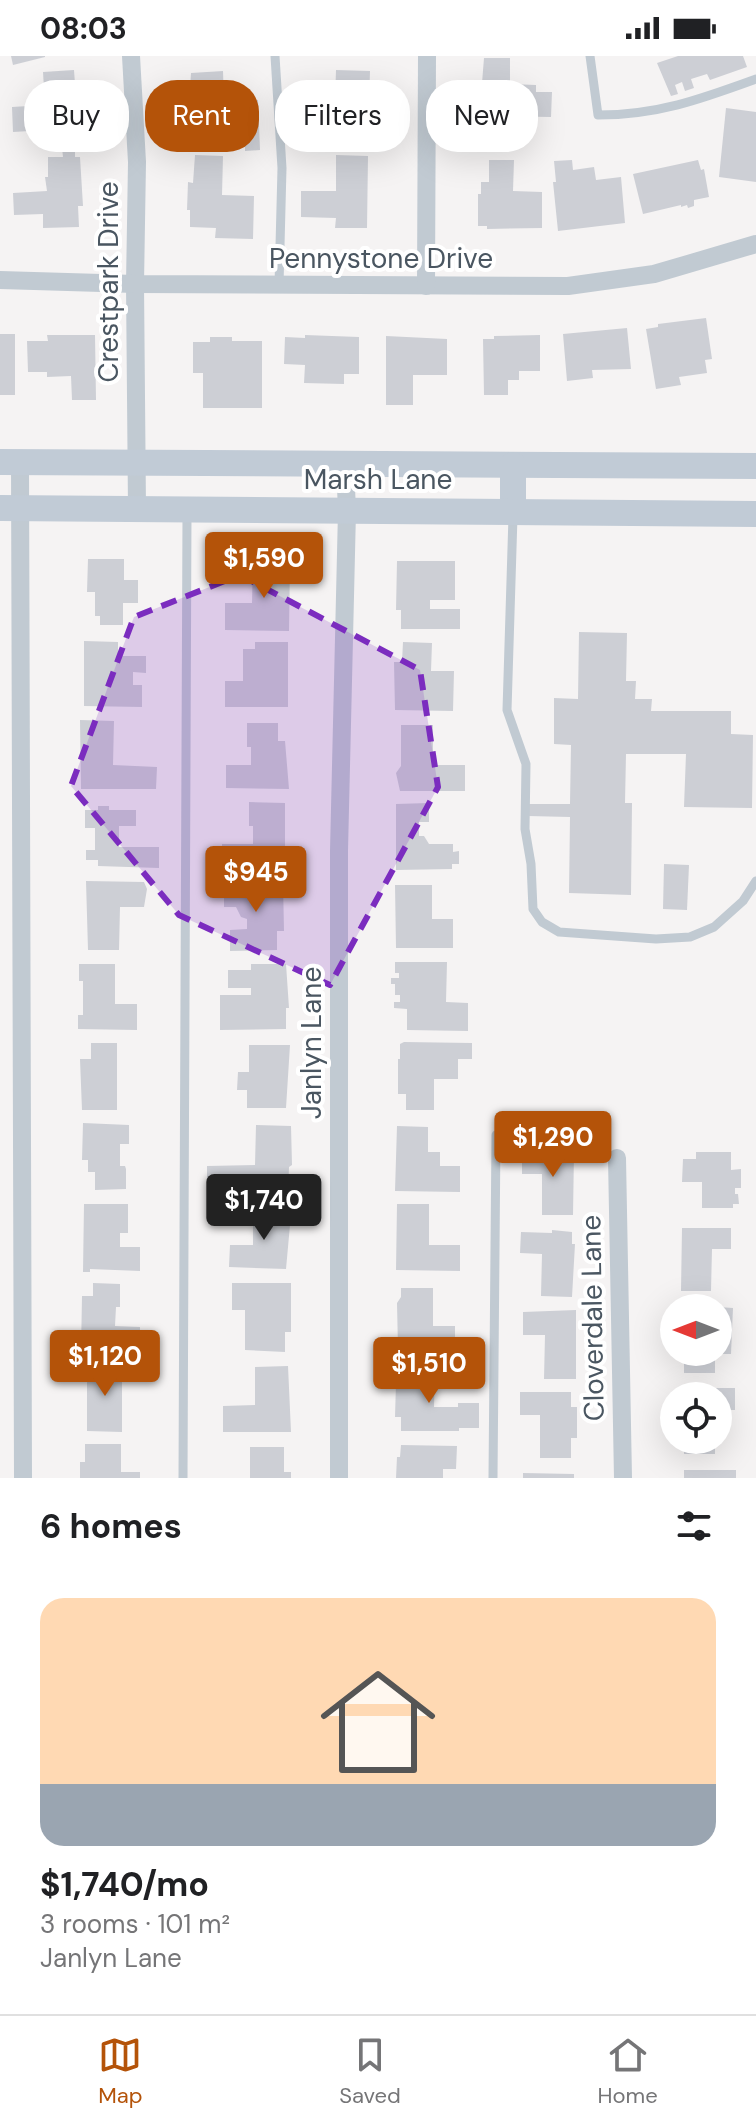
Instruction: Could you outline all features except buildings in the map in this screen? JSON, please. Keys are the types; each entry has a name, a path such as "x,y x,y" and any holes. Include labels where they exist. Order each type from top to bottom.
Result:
{"main road":[{"name":"Marsh Lane","path":"10,462 756,466"},
{"path":"513,465 513,512"},
{"name":"Marsh Lane","path":"10,508 756,514"}],"street":[{"name":"Crestpark Drive","path":"131,56 137,162 137,509"},
{"path":"426,286 427,56"},
{"name":"Pennystone Drive","path":"0,280 135,284 568,286 654,274 756,244"},
{"path":"10,462 23,1478"},
{"name":"Janlyn Lane","path":"339,1478 339,851 347,511 345,464"},
{"name":"Cloverdale Lane","path":"617,1158 623,1478"}],"lane":[{"path":"275,56 282,168 279,285"},
{"path":"590,56 598,115 625,115 681,106 756,79"},
{"path":"183,1478 187,510"},
{"path":"513,512 507,710 526,764 525,829 531,864 533,909 542,922 559,932 656,939 690,937 714,927 743,901 756,881"},
{"path":"493,1478 496,1135"}],"highlighted area":[{"path":"240,575 420,670 438,787 330,985 179,915 71,786 134,617"}]}
